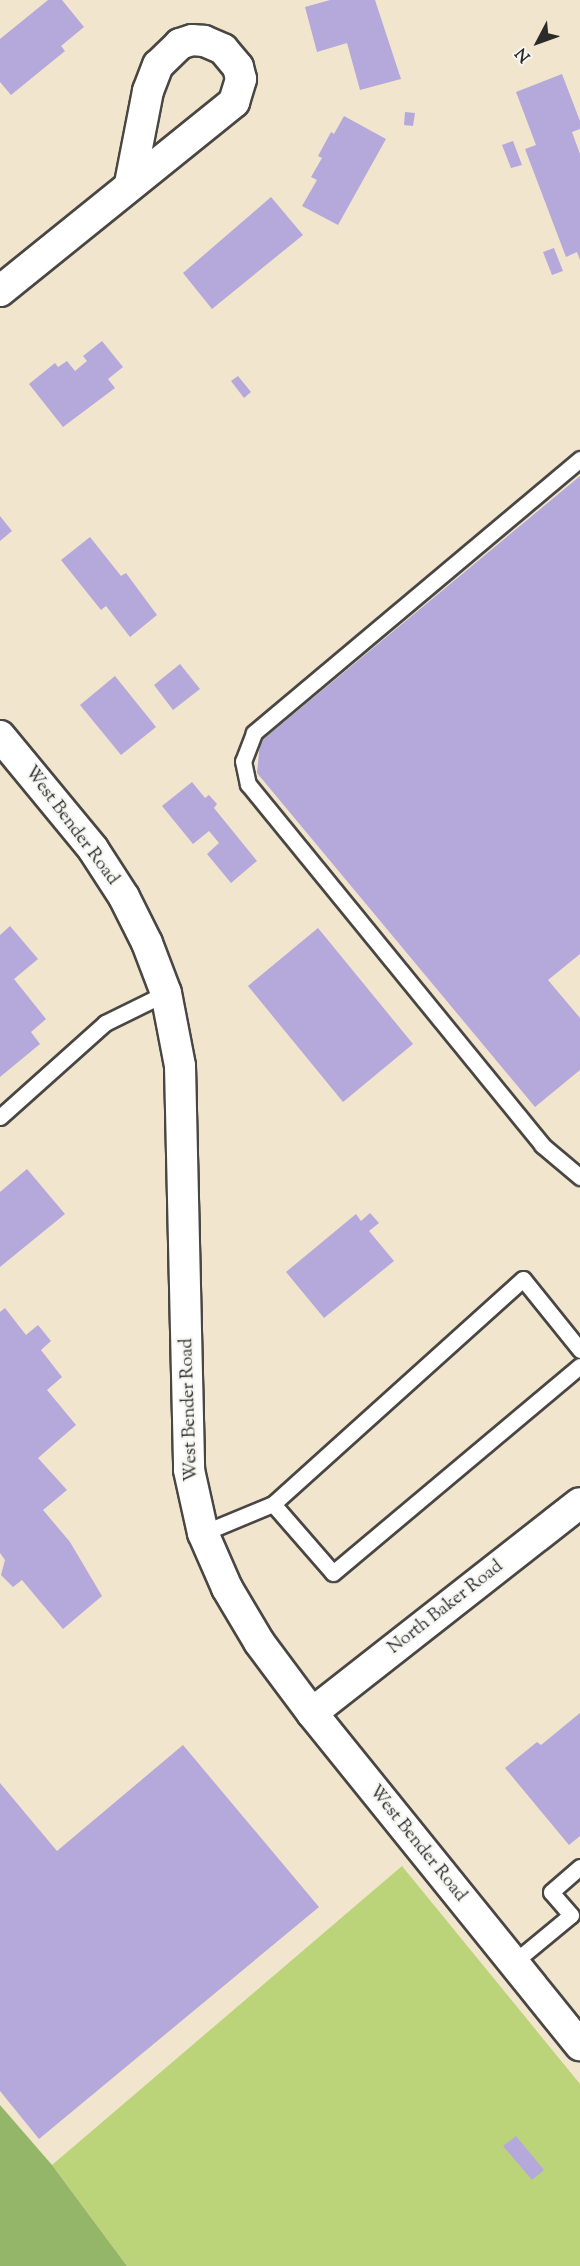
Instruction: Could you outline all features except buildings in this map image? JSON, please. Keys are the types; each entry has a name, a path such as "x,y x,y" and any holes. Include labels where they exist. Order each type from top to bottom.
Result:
{"street":[{"path":"0,291 234,102 241,80 238,67 223,49 204,41 192,40 175,47 158,65 148,91 130,184"},
{"name":"West Bender Road","path":"0,736 93,849 124,897 147,943 166,993 180,1066 189,1470 203,1533 227,1588 259,1642 312,1713 580,2045"},
{"name":"North Baker Road","path":"312,1713 580,1503"}],"lane":[{"path":"580,459 254,733 243,761 248,784 542,1146 580,1177"},
{"path":"0,1117 105,1023 166,993"},
{"path":"203,1533 273,1504 523,1279 580,1350"},
{"path":"273,1504 333,1573 580,1366"},
{"path":"513,1963 575,1921 551,1892 580,1867"}],"green space":[{"path":"402,1866 580,2084 580,2266 127,2266 52,2165"},
{"path":"0,2105 52,2165 127,2266 0,2266"}]}
